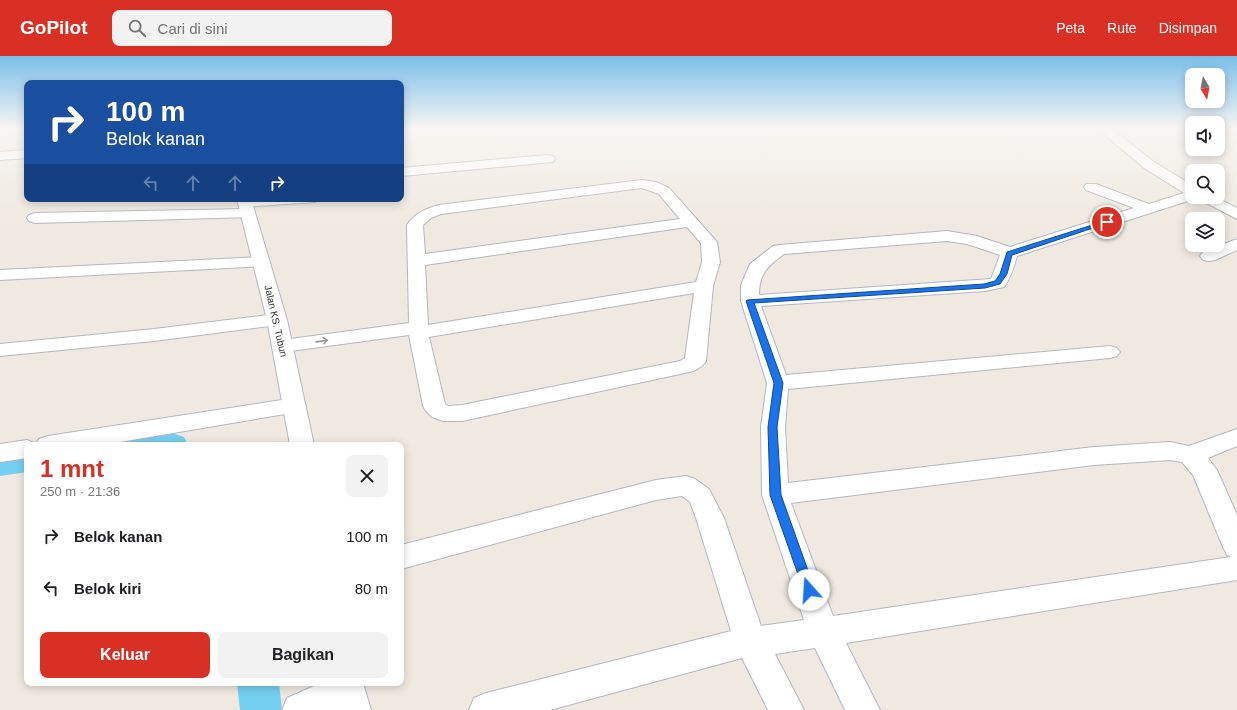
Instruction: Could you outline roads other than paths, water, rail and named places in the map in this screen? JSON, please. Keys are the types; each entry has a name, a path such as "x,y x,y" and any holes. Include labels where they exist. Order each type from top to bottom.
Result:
{"street":[{"path":"404,172 542,160"},
{"path":"1142,160 1185,187"},
{"path":"642,184 651,185 664,191 691,222 709,242 711,251 711,262 704,286 695,361 686,366 462,413 447,414 438,411 434,406 419,333 415,261 415,225 423,216 439,210 642,184"},
{"path":"1091,186 1149,209"},
{"path":"863,710 819,632 775,495 772,427 778,383 750,301 750,285 759,264 779,250 947,236 963,237 974,240 1009,253 1185,197"},
{"path":"1217,204 1237,214"},
{"path":"35,218 245,206"},
{"name":"Jalan KS. Tubun","path":"245,206 277,320 301,442"},
{"path":"415,261 691,222"},
{"path":"1209,256 1237,244"},
{"path":"750,301 985,286 998,283 1003,274 1009,253"},
{"path":"0,275 261,262"},
{"path":"284,354 704,286"},
{"path":"0,350 154,335 277,320"},
{"path":"778,383 1110,352"},
{"path":"67,442 295,406"},
{"path":"775,495 1094,456 1170,451 1190,455 1237,437"},
{"path":"0,453 24,449"},
{"path":"1190,455 1204,470 1237,547"},
{"path":"404,556 656,490 686,486 700,496 710,518 787,710"},
{"path":"486,710 760,640 1237,568"},
{"path":"298,710 349,694"}],"lane":[{"path":"245,206 285,202"}],"waterway":[{"path":"0,465 24,461"},
{"path":"258,686 261,710"}]}
